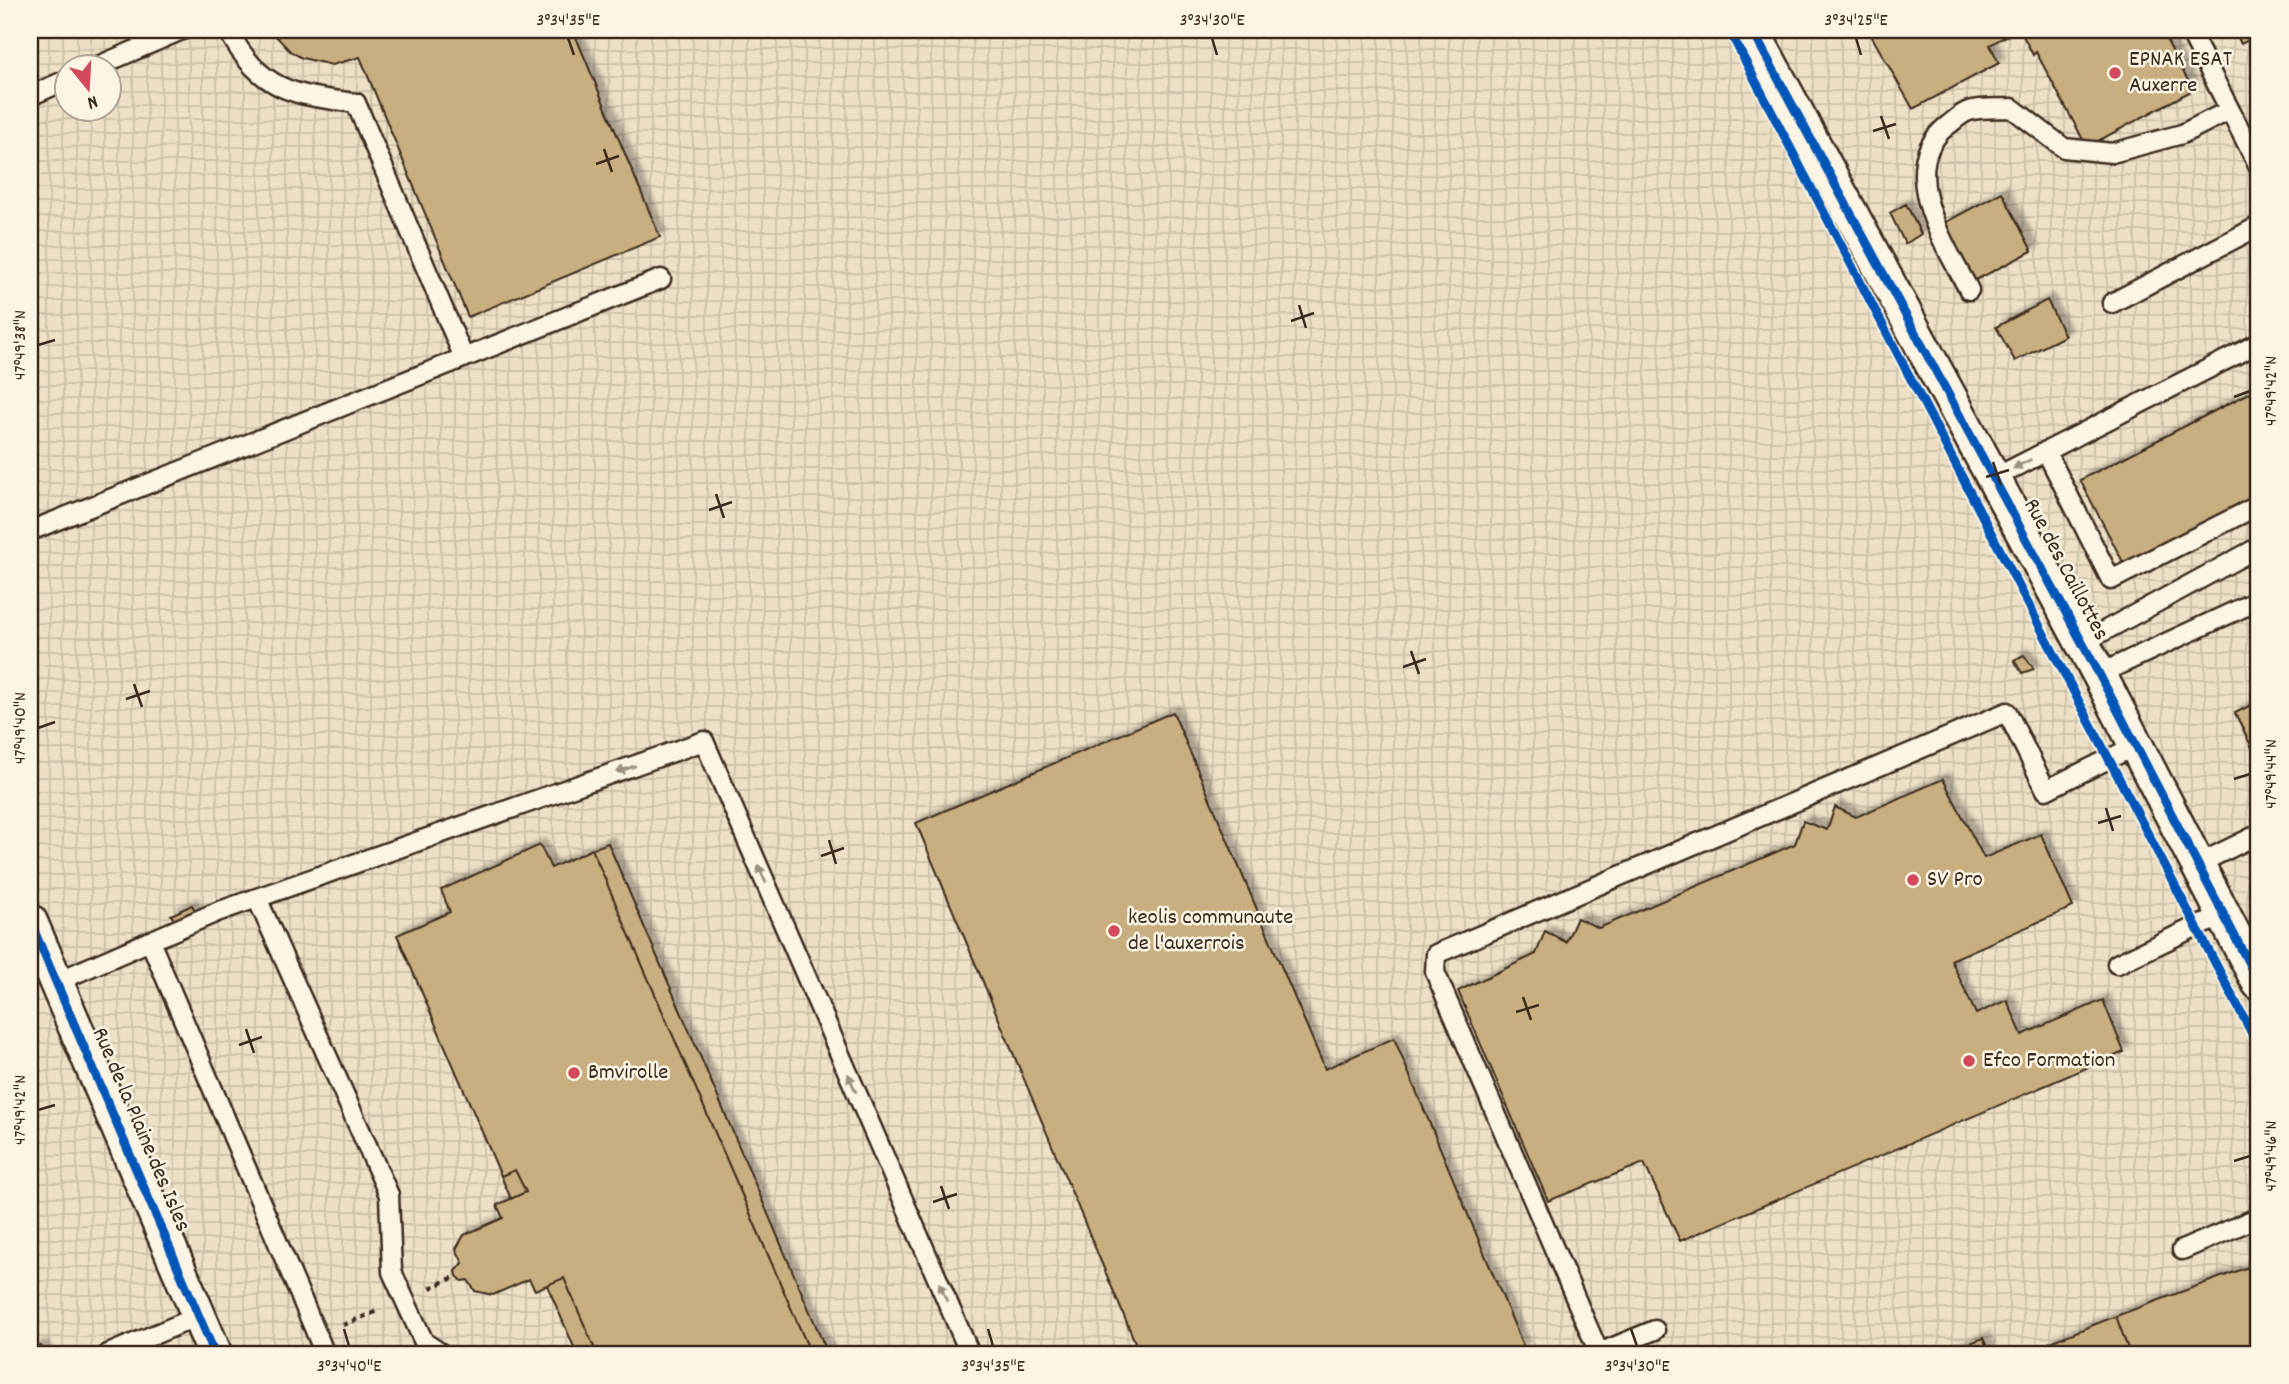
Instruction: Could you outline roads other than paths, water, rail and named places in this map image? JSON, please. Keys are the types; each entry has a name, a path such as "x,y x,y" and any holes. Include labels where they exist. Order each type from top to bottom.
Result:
{"street":[{"name":"Rue des Caillottes","path":"1752,30 2137,745 2259,983"},
{"name":"Rue de la Plaine des Isles","path":"30,921 215,1354"}],"lane":[{"path":"122,56 182,30"},
{"path":"228,30 234,43 265,79 300,96 356,103 464,358"},
{"path":"2189,30 2259,167"},
{"path":"30,96 52,86"},
{"path":"1969,290 1933,224 1926,202 1924,168 1936,135 1967,111 2012,108 2064,148 2112,153 2182,134 2230,110"},
{"path":"2112,303 2259,226"},
{"path":"30,531 661,279"},
{"path":"1994,478 2259,343"},
{"path":"2046,451 2111,580 2259,505"},
{"path":"2082,642 2259,547"},
{"path":"2099,674 2259,600"},
{"path":"1655,1330 1600,1353 1435,972 1436,954 2007,712 2046,790 2137,745"},
{"path":"56,982 257,898 704,741 970,1354"},
{"path":"2198,864 2259,834"},
{"path":"257,898 389,1195 392,1272 424,1342 442,1354"},
{"path":"2118,964 2197,926 2225,917"},
{"path":"150,941 326,1354"},
{"path":"2182,1250 2259,1217"},
{"path":"108,1354 198,1316"}],"place":[{"name":"EPNAK ESAT Auxerre","path":"2115,73"},
{"name":"SV Pro","path":"1913,880"},
{"name":"keolis communaute de l'auxerrois","path":"1114,931"},
{"name":"Efco Formation","path":"1969,1061"},
{"name":"Bmvirolle","path":"574,1073"}]}
